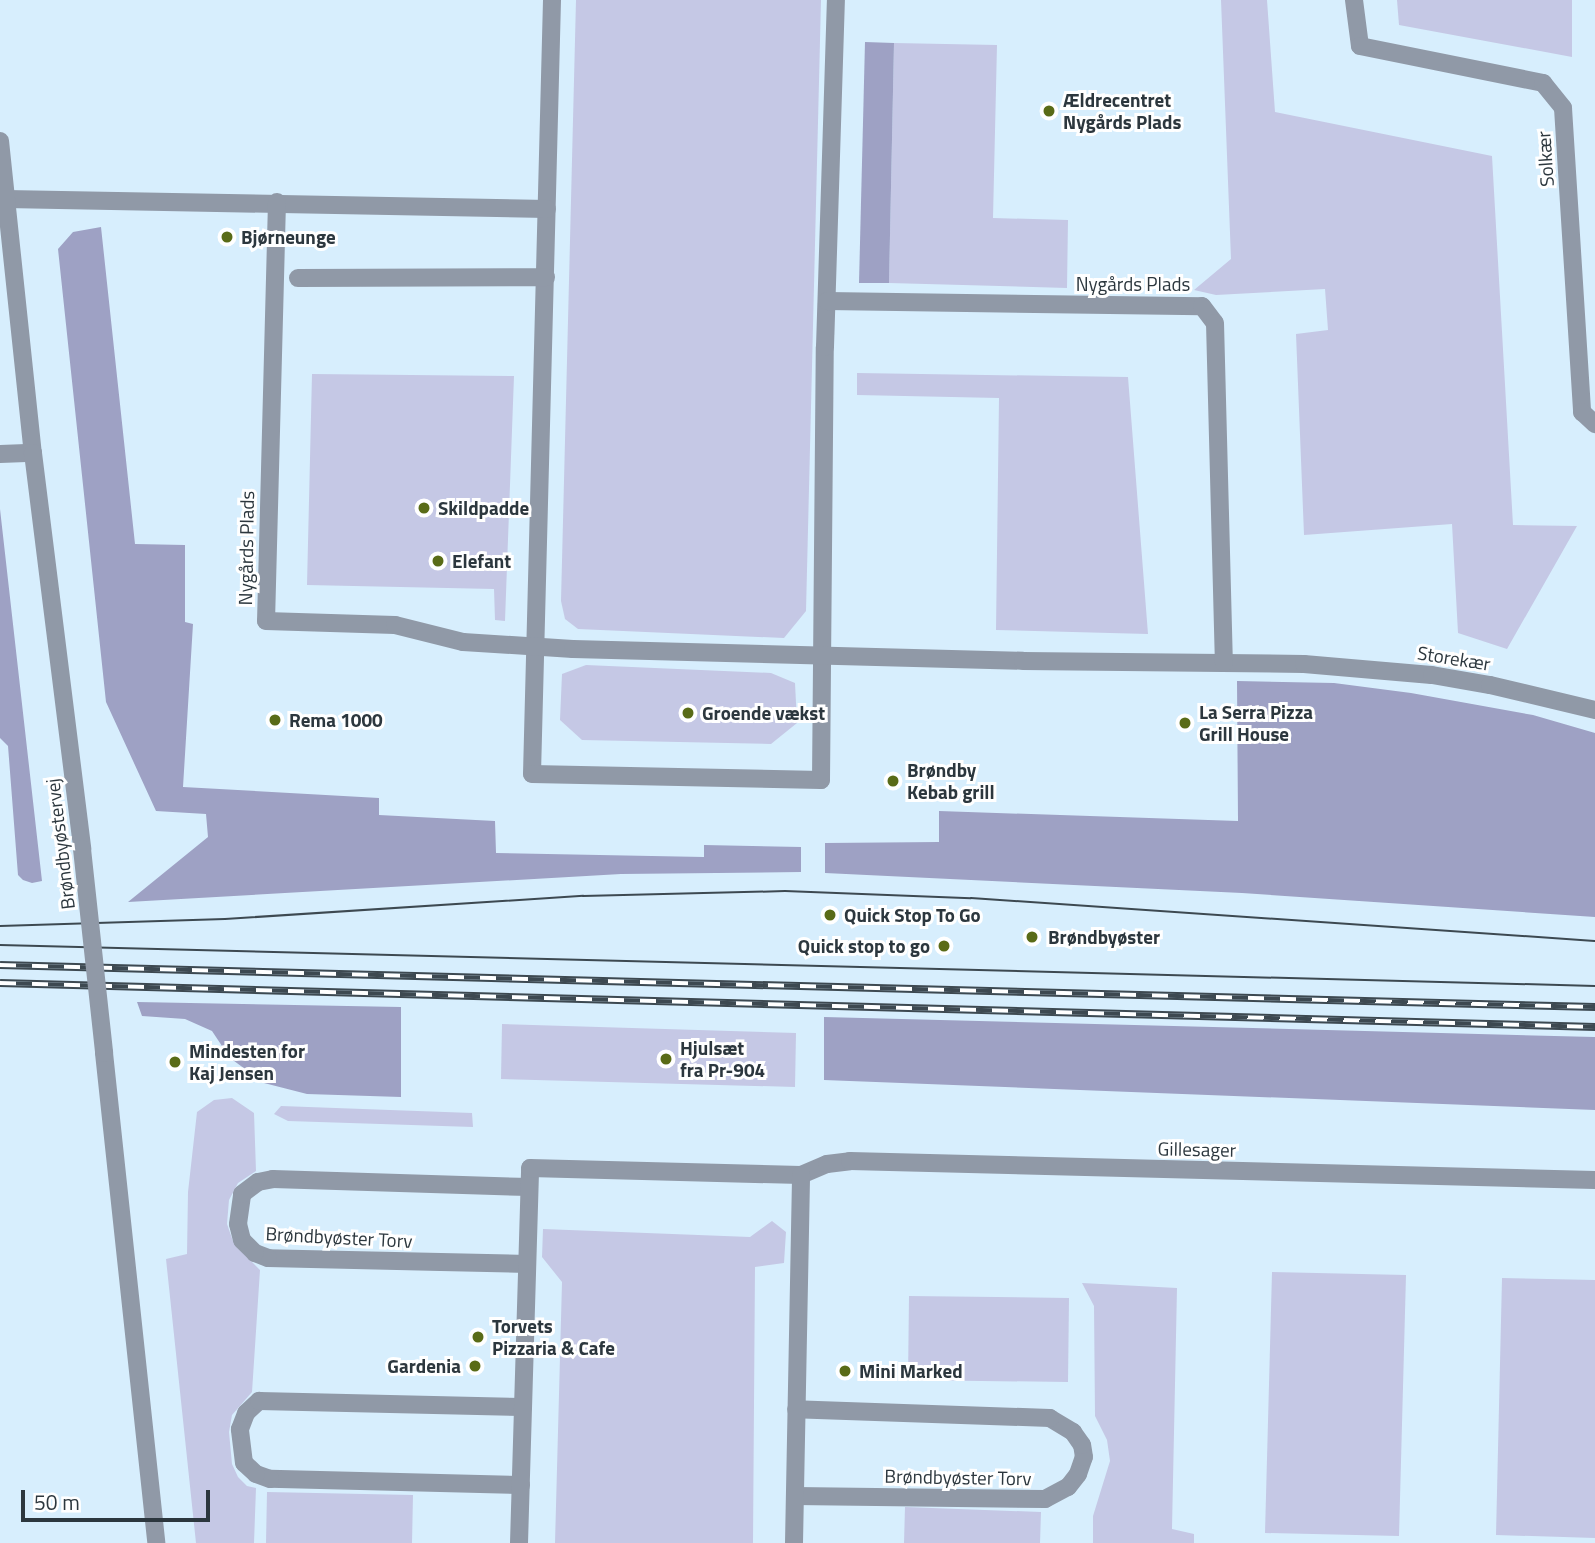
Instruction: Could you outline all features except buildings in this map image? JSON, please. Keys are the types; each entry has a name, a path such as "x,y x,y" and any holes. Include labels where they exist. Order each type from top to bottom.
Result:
{"street":[{"path":"552,0 532,774 821,780 827,302 836,0"},
{"name":"Solkær","path":"1354,0 1360,46 1543,83 1563,108 1582,412 1595,424"},
{"name":"Brøndbyøstervej","path":"0,141 33,453 82,849 156,1543"},
{"path":"6,199 547,209"},
{"name":"Nygårds Plads","path":"276,202 265,621 395,625 463,642 537,648 1304,664"},
{"path":"298,278 546,277"},
{"name":"Nygårds Plads","path":"827,302 1202,306 1215,323 1224,663"},
{"path":"0,454 33,453"},
{"name":"Storekær","path":"1304,664 1459,679 1595,710"},
{"name":"Gillesager","path":"801,1175 827,1164 850,1161 1595,1180"},
{"path":"519,1543 530,1168 801,1175 794,1543"},
{"name":"Brøndbyøster Torv","path":"527,1264 268,1258 255,1254 242,1240 238,1224 242,1194 258,1182 273,1179 529,1187"},
{"path":"521,1485 270,1479 256,1474 244,1463 240,1429 246,1413 259,1401 523,1407"},
{"name":"Brøndbyøster Torv","path":"795,1496 1045,1499 1068,1487 1078,1474 1084,1457 1082,1445 1073,1432 1050,1418 796,1409"}],"shaded area":[{"path":"576,0 821,0 806,611 784,638 578,629 565,619 561,601"},
{"path":"1221,0 1267,0 1275,112 1492,156 1513,525 1577,526 1507,649 1458,633 1452,524 1304,535 1296,334 1328,330 1325,289 1216,295 1194,290 1231,259"},
{"path":"1397,0 1572,0 1572,57 1399,25"},
{"path":"865,42 894,43 889,283 859,283"},
{"path":"894,43 997,45 993,218 1068,220 1067,288 889,283"},
{"path":"101,227 135,544 185,545 185,622 193,624 183,787 379,798 379,815 495,821 496,853 704,857 704,845 801,847 801,872 621,874 128,902 208,837 206,814 156,811 106,702 58,249 73,232"},
{"path":"857,373 1128,377 1148,634 996,630 999,398 857,395"},
{"path":"312,374 514,376 505,621 495,620 494,589 307,585"},
{"path":"0,509 42,881 32,883 18,875 8,746 0,738"},
{"path":"586,665 771,673 795,683 797,723 771,744 582,740 560,720 562,674"},
{"path":"1237,681 1334,683 1411,693 1533,715 1595,733 1595,917 1242,893 825,873 825,843 939,842 939,811 1238,821"},
{"path":"137,1002 401,1007 401,1097 307,1094 264,1083 230,1058 212,1031 185,1019 142,1016"},
{"path":"824,1017 1595,1037 1595,1110 824,1080"},
{"path":"502,1024 796,1033 795,1087 501,1079"},
{"path":"232,1098 254,1113 256,1171 238,1183 229,1200 227,1224 234,1244 260,1270 252,1392 232,1415 229,1432 232,1464 238,1477 247,1486 256,1488 254,1543 196,1543 166,1259 187,1254 188,1192 197,1112 214,1100"},
{"path":"281,1106 472,1113 473,1127 288,1121 274,1114"},
{"path":"772,1221 786,1232 784,1263 755,1267 753,1543 555,1543 562,1282 542,1257 543,1229 750,1237"},
{"path":"1272,1272 1406,1275 1399,1536 1265,1533"},
{"path":"1502,1278 1595,1280 1595,1538 1496,1535"},
{"path":"1082,1283 1177,1288 1172,1529 1194,1534 1194,1543 1093,1543 1093,1516 1110,1461 1107,1440 1095,1416 1094,1306"},
{"path":"909,1296 1069,1298 1068,1382 908,1380"},
{"path":"267,1492 413,1495 412,1543 266,1543"},
{"path":"905,1507 1041,1512 1040,1543 904,1543"}],"tram line":[{"path":"0,926 225,919 583,896 785,891 971,898 1595,941"},
{"path":"0,945 1595,986"}],"railway":[{"path":"0,965 1595,1007"},
{"path":"0,983 1595,1027"}],"place":[{"name":"Ældrecentret Nygårds Plads","path":"1049,111"},
{"name":"Bjørneunge","path":"227,237"},
{"name":"Skildpadde","path":"424,508"},
{"name":"Elefant","path":"438,561"},
{"name":"Groende vækst","path":"688,713"},
{"name":"Rema 1000","path":"275,720"},
{"name":"La Serra Pizza Grill House","path":"1185,723"},
{"name":"Brøndby Kebab grill","path":"893,781"},
{"name":"Quick Stop To Go","path":"830,915"},
{"name":"Brøndbyøster","path":"1032,937"},
{"name":"Quick stop to go","path":"944,946"},
{"name":"Hjulsæt fra Pr-904","path":"666,1059"},
{"name":"Mindesten for Kaj Jensen","path":"175,1062"},
{"name":"Torvets Pizzaria & Cafe","path":"478,1337"},
{"name":"Gardenia","path":"475,1366"},
{"name":"Mini Marked","path":"845,1371"}]}
